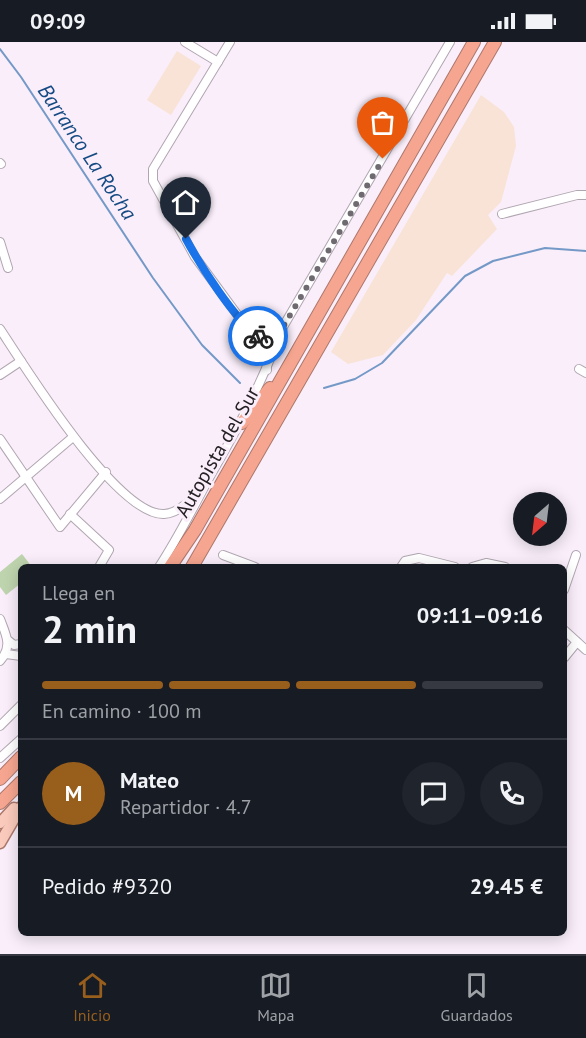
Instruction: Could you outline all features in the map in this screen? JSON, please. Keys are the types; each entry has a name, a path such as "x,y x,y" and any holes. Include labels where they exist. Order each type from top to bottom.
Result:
{"highway":[{"name":"Autopista del Sur","path":"172,564 195,530 474,42"},
{"name":"Autopista del Sur","path":"194,564 495,43"},
{"path":"242,423 293,359"},
{"path":"0,779 18,760"},
{"path":"0,803 18,785"}],"main road":[{"path":"0,823 18,804"},
{"path":"0,843 18,812"}],"street":[{"path":"185,42 218,62"},
{"path":"230,42 153,169 153,180 195,257 266,354 267,370"},
{"path":"161,564 242,423 267,370 280,332 450,42"},
{"path":"502,214 577,195 586,195"},
{"path":"0,242 8,268"},
{"path":"0,329 73,437 132,499 159,514 177,510 207,482"},
{"path":"252,332 262,338 271,338 280,332"},
{"path":"0,375 21,361"},
{"path":"0,499 73,437"},
{"path":"0,439 60,527 106,472"},
{"path":"70,514 105,543 109,550 101,564"},
{"path":"223,555 247,564"},
{"path":"567,580 576,555"},
{"path":"403,564 405,561 419,558 443,564"},
{"path":"0,620 9,641 14,645 18,644"},
{"path":"567,633 586,650"},
{"path":"9,641 3,657 18,656"},
{"path":"567,654 577,642"},
{"path":"0,726 18,708"},
{"path":"0,758 18,742"}],"shaded area":[{"path":"177,51 201,66 171,115 147,100"},
{"path":"481,95 504,112 514,127 516,146 501,202 488,215 497,229 452,276 447,273 416,320 383,355 348,364 331,352"}],"green space":[{"path":"22,554 30,564 18,564 18,585 6,595 0,587 0,572"}],"waterway":[{"name":"Barranco La Rocha","path":"0,49 21,77 153,278 202,345 240,383"},
{"name":"Barranco La Rocha","path":"324,388 355,379 382,363 465,276 493,261 545,248 586,251"}],"way so far":[{"path":"258,336 271,338 280,332 383,159"}],"route":[{"path":"186,239 195,257 239,316 258,336"}]}
